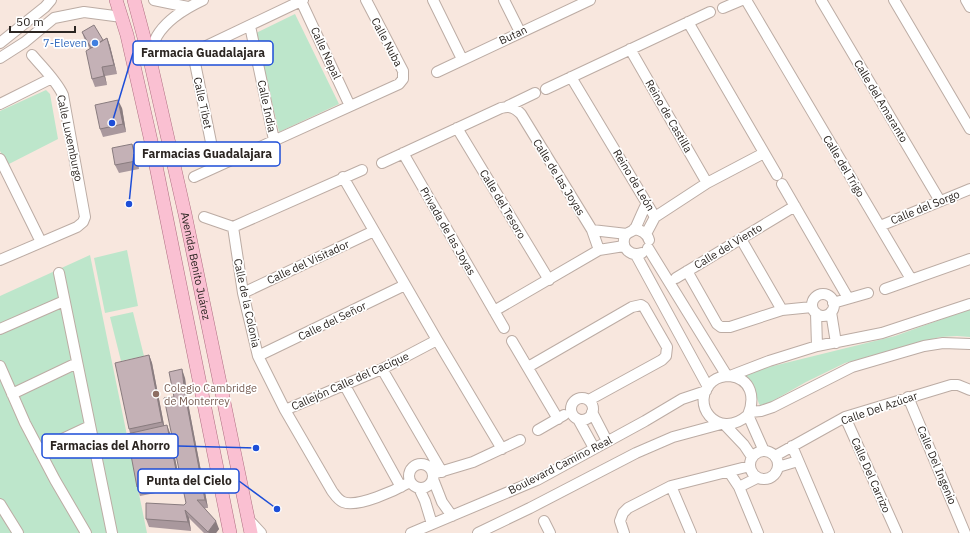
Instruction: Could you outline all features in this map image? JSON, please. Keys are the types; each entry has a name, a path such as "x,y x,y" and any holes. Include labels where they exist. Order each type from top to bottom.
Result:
{"main road":[{"name":"Avenida Benito Juárez","path":"116,0 128,35 151,141 230,533"},
{"name":"Avenida Benito Juárez","path":"134,0 150,60 185,214 251,533"},
{"path":"128,35 142,56 145,59 150,60"}],"street":[{"path":"154,0 188,7"},
{"path":"150,60 157,36 172,19 188,7 203,0"},
{"name":"Calle Tibet","path":"216,167 195,63 195,56 198,50 302,0"},
{"name":"Calle Nepal","path":"302,0 350,106"},
{"name":"Calle Nuba","path":"350,106 399,84 403,80 402,71 366,0"},
{"path":"433,0 462,59"},
{"path":"504,0 520,32"},
{"name":"Butan","path":"437,72 520,32 572,4 590,0"},
{"path":"723,8 742,0"},
{"name":"Calle del Trigo","path":"746,0 911,279"},
{"name":"Calle del Amaranto","path":"821,0 940,201"},
{"path":"894,0 970,130"},
{"path":"966,0 970,7"},
{"path":"0,43 48,4 54,18"},
{"path":"0,58 25,42 54,18 84,12 122,17"},
{"path":"546,89 710,12"},
{"path":"688,22 777,175"},
{"name":"Calle India","path":"250,26 274,140"},
{"name":"Reino de Castilla","path":"630,49 707,183"},
{"name":"Calle Luxemburgo","path":"32,55 59,87 63,95 85,213 83,222 77,227 41,242"},
{"name":"Reino de León","path":"571,77 655,217 707,183 764,153"},
{"path":"0,104 52,78"},
{"path":"382,163 535,93"},
{"path":"194,176 350,106"},
{"name":"Calle de las Joyas","path":"508,106 516,109 521,114 592,230 598,250"},
{"name":"Calle del Tesoro","path":"457,128 548,280"},
{"name":"Privada de las Joyas","path":"403,153 504,328"},
{"path":"0,159 41,242 0,260"},
{"path":"204,217 233,227 343,177 362,170"},
{"path":"343,177 502,449"},
{"path":"782,184 848,298"},
{"name":"Calle del Sorgo","path":"880,226 970,189"},
{"path":"647,203 631,232 624,237 624,246 629,252 636,255 707,389"},
{"name":"Calle del Viento","path":"795,206 687,271 717,324 730,327 782,310 814,310 822,316 848,298 868,293"},
{"path":"646,234 655,217"},
{"name":"Calle de la Colonia","path":"233,227 242,293 258,356 285,410 332,491 337,498 348,503 371,499 406,484"},
{"path":"592,230 631,232 639,230 646,234 649,241 648,248 643,253 636,255"},
{"name":"Calle del Visitador","path":"242,293 374,231"},
{"path":"741,239 782,310"},
{"path":"494,312 598,250 624,246"},
{"path":"648,248 710,351 728,376 735,377 743,381 749,387 752,395 752,404 749,414 764,451"},
{"path":"885,289 970,259"},
{"path":"676,278 687,271"},
{"path":"59,273 112,533"},
{"name":"Calle del Señor","path":"258,356 405,285"},
{"path":"817,346 813,300 822,294 829,297 832,308 836,343"},
{"path":"0,329 64,301"},
{"path":"624,533 620,521 623,513 628,508 671,486 729,472 751,462 756,454 764,451 775,456 778,467 774,475 766,480 757,478 753,475 751,462 723,424 714,420 708,414 704,403 707,389 716,379 817,346 882,333 970,304"},
{"path":"528,367 632,307 644,307 667,347 666,356 662,360 589,400"},
{"name":"Callejón Calle del Cacique","path":"285,410 382,369 437,340"},
{"path":"512,341 558,419"},
{"path":"478,533 537,505 636,453 673,436 723,424 737,423 749,414 773,407 852,367 924,346 944,343 970,344"},
{"path":"12,394 77,363"},
{"path":"0,366 25,423 55,480 86,533"},
{"path":"382,369 436,475 442,502 452,516"},
{"path":"344,384 406,484 419,488 426,488 436,475 473,462 520,440"},
{"name":"Calle Del Azúcar","path":"775,456 845,417 951,385 958,385 970,390"},
{"name":"Boulevard Camino Real","path":"411,533 537,480 682,399 707,389"},
{"name":"Calle Del Ingenio","path":"908,397 965,533"},
{"path":"594,448 578,419 571,411 572,404 576,399 583,398 589,400 592,406 592,412 607,441"},
{"path":"538,430 571,411"},
{"path":"578,419 585,419 592,412"},
{"name":"Calle Del Carrizo","path":"845,417 897,533"},
{"path":"39,450 90,426"},
{"path":"792,446 829,533"},
{"path":"778,467 798,461"},
{"path":"406,484 410,470 419,464 427,465 436,475"},
{"path":"729,472 739,487 758,533"},
{"path":"739,487 757,478"},
{"path":"671,486 691,533"},
{"path":"419,488 425,501 432,524"},
{"path":"0,504 18,533"},
{"path":"248,519 261,533"},
{"path":"544,521 550,533"}],"green space":[{"path":"295,14 339,104 279,132 256,33"},
{"path":"46,90 50,94 58,139 7,165 0,151 0,111"},
{"path":"127,250 138,306 105,313 94,258"},
{"path":"90,255 147,533 0,533 0,296"},
{"path":"970,309 970,337 940,337 845,363 806,382 762,407 759,404 754,389 745,376 761,369 895,336"},
{"path":"133,312 144,356 121,361 110,317"}],"building":[{"path":"94,25 103,40 91,48 82,32"},
{"path":"107,38 114,65 102,67 104,76 92,79 86,51"},
{"path":"118,100 123,124 100,129 95,105"},
{"path":"132,144 136,161 115,165 112,148"},
{"path":"149,355 162,422 129,429 115,363"},
{"path":"182,369 185,394 205,500 197,500 216,521 208,532 185,510 188,522 146,519 146,503 184,505 186,503 164,398 174,397 169,372"},
{"path":"167,425 178,480 137,487 127,434"}],"place":[{"name":"7-Eleven","path":"95,43"},
{"name":"Farmacia Guadalajara","path":"112,123"},
{"name":"Farmacias Guadalajara","path":"129,204"},
{"name":"Colegio Cambridge de Monterrey","path":"156,394"},
{"name":"Farmacias del Ahorro","path":"256,448"},
{"name":"Punta del Cielo","path":"277,509"}]}
